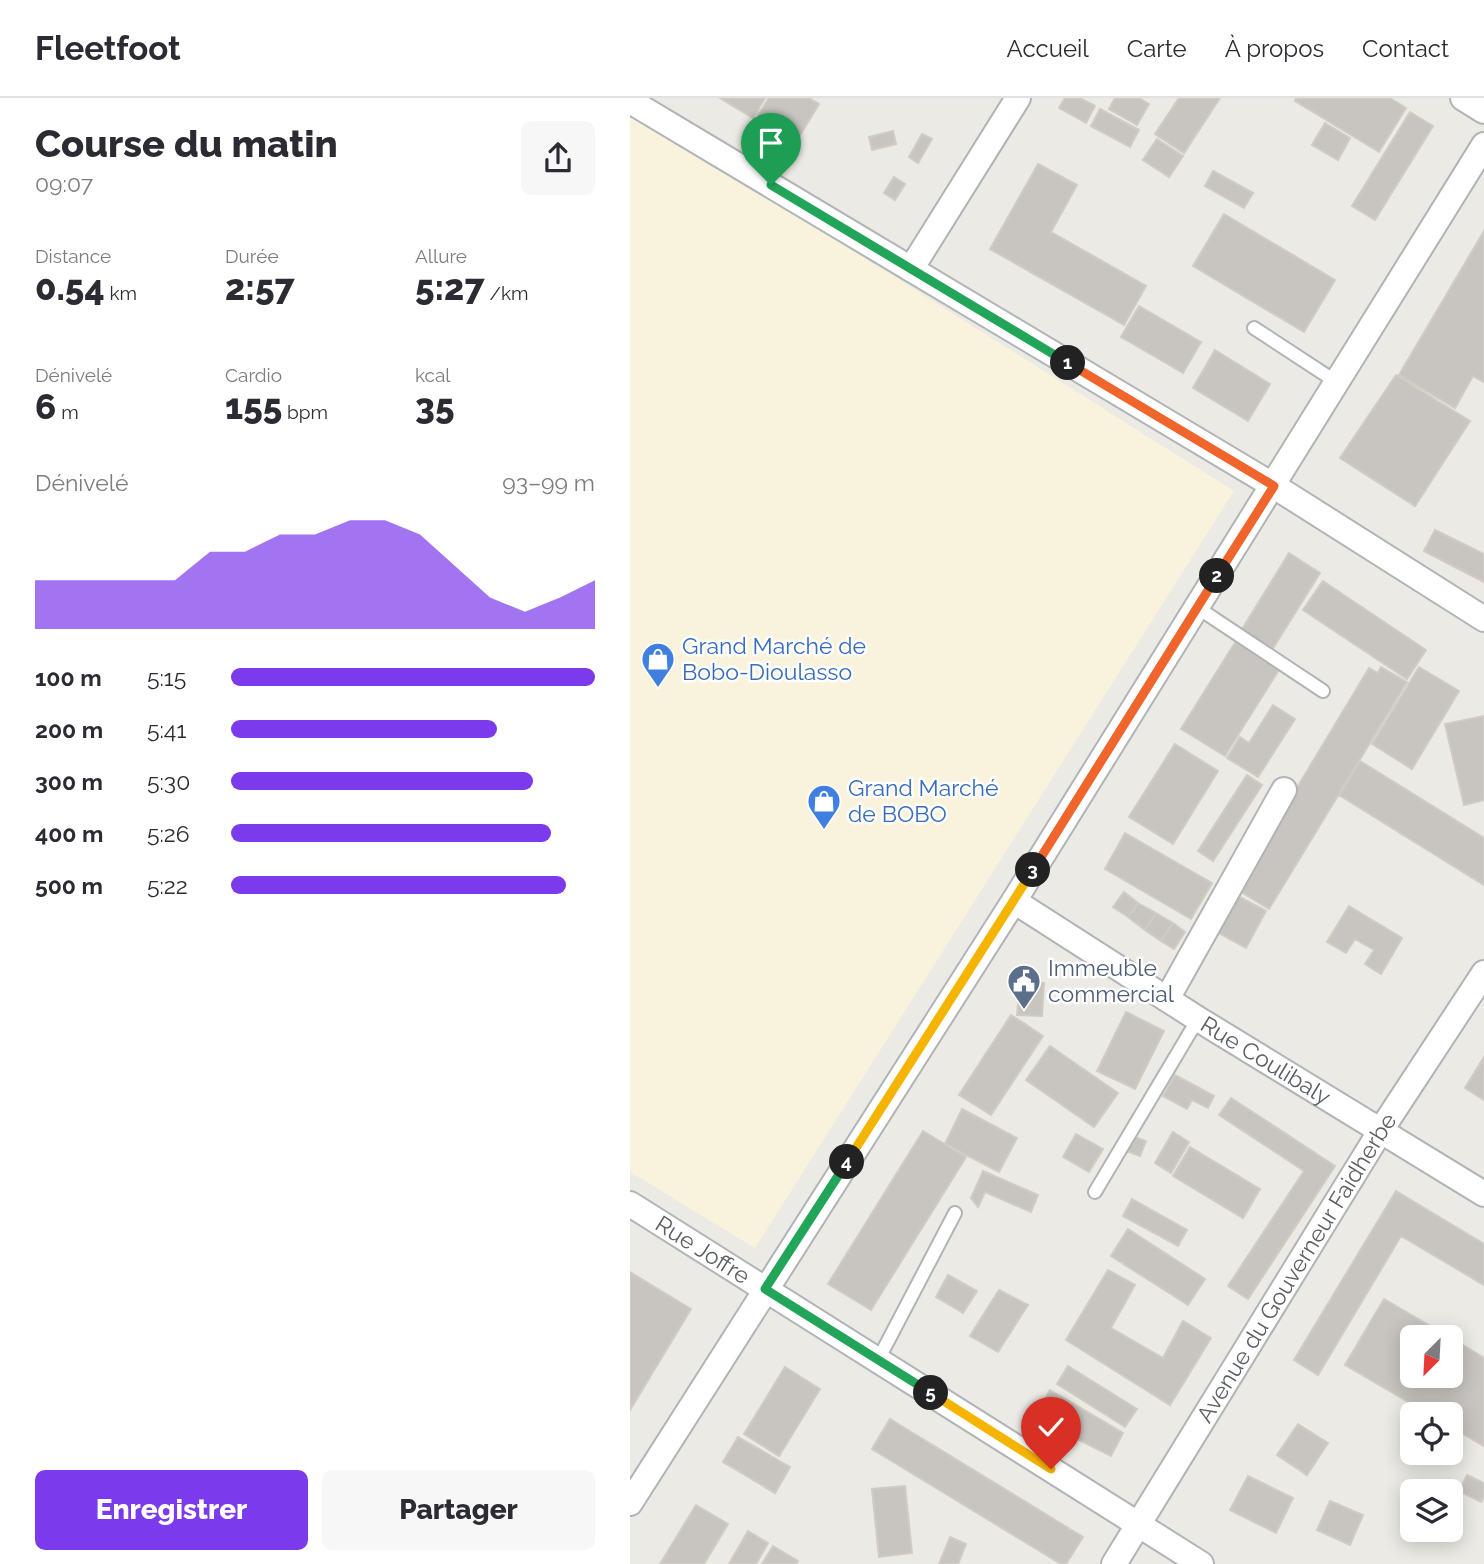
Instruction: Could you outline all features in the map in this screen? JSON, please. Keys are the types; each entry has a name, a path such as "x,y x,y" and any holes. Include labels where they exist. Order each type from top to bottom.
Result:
{"street":[{"path":"912,270 1018,98"},
{"path":"1462,98 1484,111"},
{"path":"630,101 1274,486 1484,618"},
{"path":"630,1503 1014,901 1484,145"},
{"path":"1167,999 1284,790"},
{"name":"Rue Coulibaly","path":"1014,901 1198,1019 1484,1194"},
{"name":"Avenue du Gouverneur Faidherbe","path":"1114,1564 1381,1130 1484,973"},
{"name":"Rue Joffre","path":"630,1204 1201,1564"}],"lane":[{"path":"1254,328 1338,383"},
{"path":"1198,608 1323,691"},
{"path":"1096,1192 1198,1019"},
{"path":"878,1360 955,1213"}],"shaded area":[{"name":"Grand Marché de BOBO","path":"630,110 1234,491 755,1248 630,1172"}],"building":[{"path":"720,98 765,98 753,118"},
{"path":"769,98 809,98 819,104 797,140 758,115"},
{"path":"1065,98 1080,98 1095,106 1086,123 1059,108"},
{"path":"1115,98 1139,98 1149,104 1137,125 1109,109"},
{"path":"1179,98 1220,98 1184,153 1155,134"},
{"path":"1296,98 1390,98 1406,108 1379,152 1295,101"},
{"path":"1100,109 1139,130 1130,147 1091,126"},
{"path":"1410,112 1433,126 1375,220 1352,206"},
{"path":"1325,123 1350,138 1338,160 1312,145"},
{"path":"893,131 896,144 872,150 869,137"},
{"path":"922,134 932,139 918,163 909,157"},
{"path":"1157,139 1183,156 1169,177 1143,160"},
{"path":"1038,164 1077,185 1051,232 1146,286 1124,325 990,249"},
{"path":"1213,171 1253,193 1244,208 1205,186"},
{"path":"894,177 905,184 895,200 884,193"},
{"path":"1224,214 1335,280 1304,332 1193,266"},
{"path":"1484,231 1484,382 1473,376 1455,408 1399,375"},
{"path":"1139,306 1201,342 1183,373 1121,337"},
{"path":"1215,350 1270,384 1248,421 1193,388"},
{"path":"1396,375 1470,421 1415,506 1340,458"},
{"path":"1435,530 1484,554 1484,582 1424,551"},
{"path":"1289,553 1320,573 1272,650 1241,631"},
{"path":"1323,581 1426,650 1407,679 1303,610"},
{"path":"1236,641 1280,668 1225,756 1181,729"},
{"path":"1381,667 1407,682 1269,909 1236,889 1369,668 1378,673"},
{"path":"1419,667 1459,691 1412,769 1372,744"},
{"path":"1273,705 1295,719 1258,777 1227,758 1240,737 1249,743"},
{"path":"1484,716 1484,800 1464,805 1445,724"},
{"path":"1175,744 1218,771 1173,844 1129,817"},
{"path":"1360,761 1484,838 1484,885 1339,795"},
{"path":"1247,775 1262,785 1213,861 1198,851"},
{"path":"1125,833 1212,883 1191,919 1105,869"},
{"path":"1124,892 1138,903 1128,917 1113,907"},
{"path":"1236,895 1266,911 1246,948 1217,932"},
{"path":"1138,903 1156,913 1145,930 1128,917"},
{"path":"1349,906 1402,938 1381,974 1365,964 1374,950 1355,939 1346,953 1327,942"},
{"path":"1156,913 1173,923 1161,941 1145,930"},
{"path":"1173,923 1185,932 1174,949 1161,941"},
{"path":"1020,981 1044,983 1042,1016 1017,1015"},
{"path":"1126,1012 1164,1031 1135,1089 1097,1071"},
{"path":"1011,1015 1043,1036 991,1115 959,1095"},
{"path":"1050,1046 1118,1093 1094,1127 1026,1080"},
{"path":"1484,1057 1484,1100 1465,1088"},
{"path":"1175,1075 1214,1096 1208,1108 1192,1100 1187,1109 1163,1096"},
{"path":"1231,1098 1335,1166 1248,1299 1228,1286 1304,1171 1219,1115"},
{"path":"962,1109 1017,1138 999,1172 945,1144"},
{"path":"923,1131 966,1157 871,1310 828,1284"},
{"path":"1173,1132 1189,1142 1171,1173 1155,1163"},
{"path":"1076,1134 1103,1149 1089,1172 1063,1157"},
{"path":"1132,1136 1146,1141 1140,1156 1126,1151"},
{"path":"1190,1147 1260,1189 1243,1218 1173,1176"},
{"path":"983,1171 1038,1195 1031,1212 985,1192 978,1207 971,1198"},
{"path":"1396,1191 1484,1244 1484,1285 1401,1236 1318,1375 1294,1360"},
{"path":"1132,1199 1187,1230 1178,1246 1123,1216"},
{"path":"1128,1229 1205,1279 1188,1305 1111,1256"},
{"path":"1108,1270 1135,1285 1111,1328 1163,1358 1183,1321 1211,1338 1170,1405 1066,1340"},
{"path":"630,1272 691,1309 630,1410"},
{"path":"948,1275 977,1291 963,1313 936,1297"},
{"path":"999,1290 1028,1305 998,1352 970,1336"},
{"path":"1384,1299 1428,1325 1400,1325 1400,1388 1463,1388 1463,1345 1484,1358 1484,1446 1463,1434 1463,1402 1408,1402 1345,1365"},
{"path":"1068,1366 1137,1409 1125,1427 1057,1384"},
{"path":"785,1367 820,1389 779,1456 744,1434"},
{"path":"1050,1390 1123,1433 1111,1456 1035,1418"},
{"path":"890,1419 1083,1537 1066,1564 1061,1564 872,1449"},
{"path":"1298,1424 1328,1443 1307,1475 1277,1455"},
{"path":"738,1437 790,1467 775,1493 723,1462"},
{"path":"1467,1475 1484,1483 1484,1497 1481,1502 1463,1493 1463,1483"},
{"path":"1248,1476 1293,1498 1276,1533 1230,1510"},
{"path":"905,1486 912,1553 879,1557 872,1489"},
{"path":"1330,1501 1363,1515 1350,1545 1317,1530"},
{"path":"696,1505 728,1524 704,1564 660,1564"},
{"path":"748,1531 768,1543 756,1564 729,1564"},
{"path":"950,1537 966,1544 958,1564 939,1564"},
{"path":"773,1546 798,1561 796,1564 762,1564"}],"place":[{"name":"Grand Marché de Bobo-Dioulasso","path":"658,689"},
{"name":"Grand Marché de BOBO","path":"824,831"},
{"name":"Immeuble commercial","path":"1024,1011"}],"route":[{"path":"771,185 1274,486 1014,901 765,1289 1051,1469"}]}
